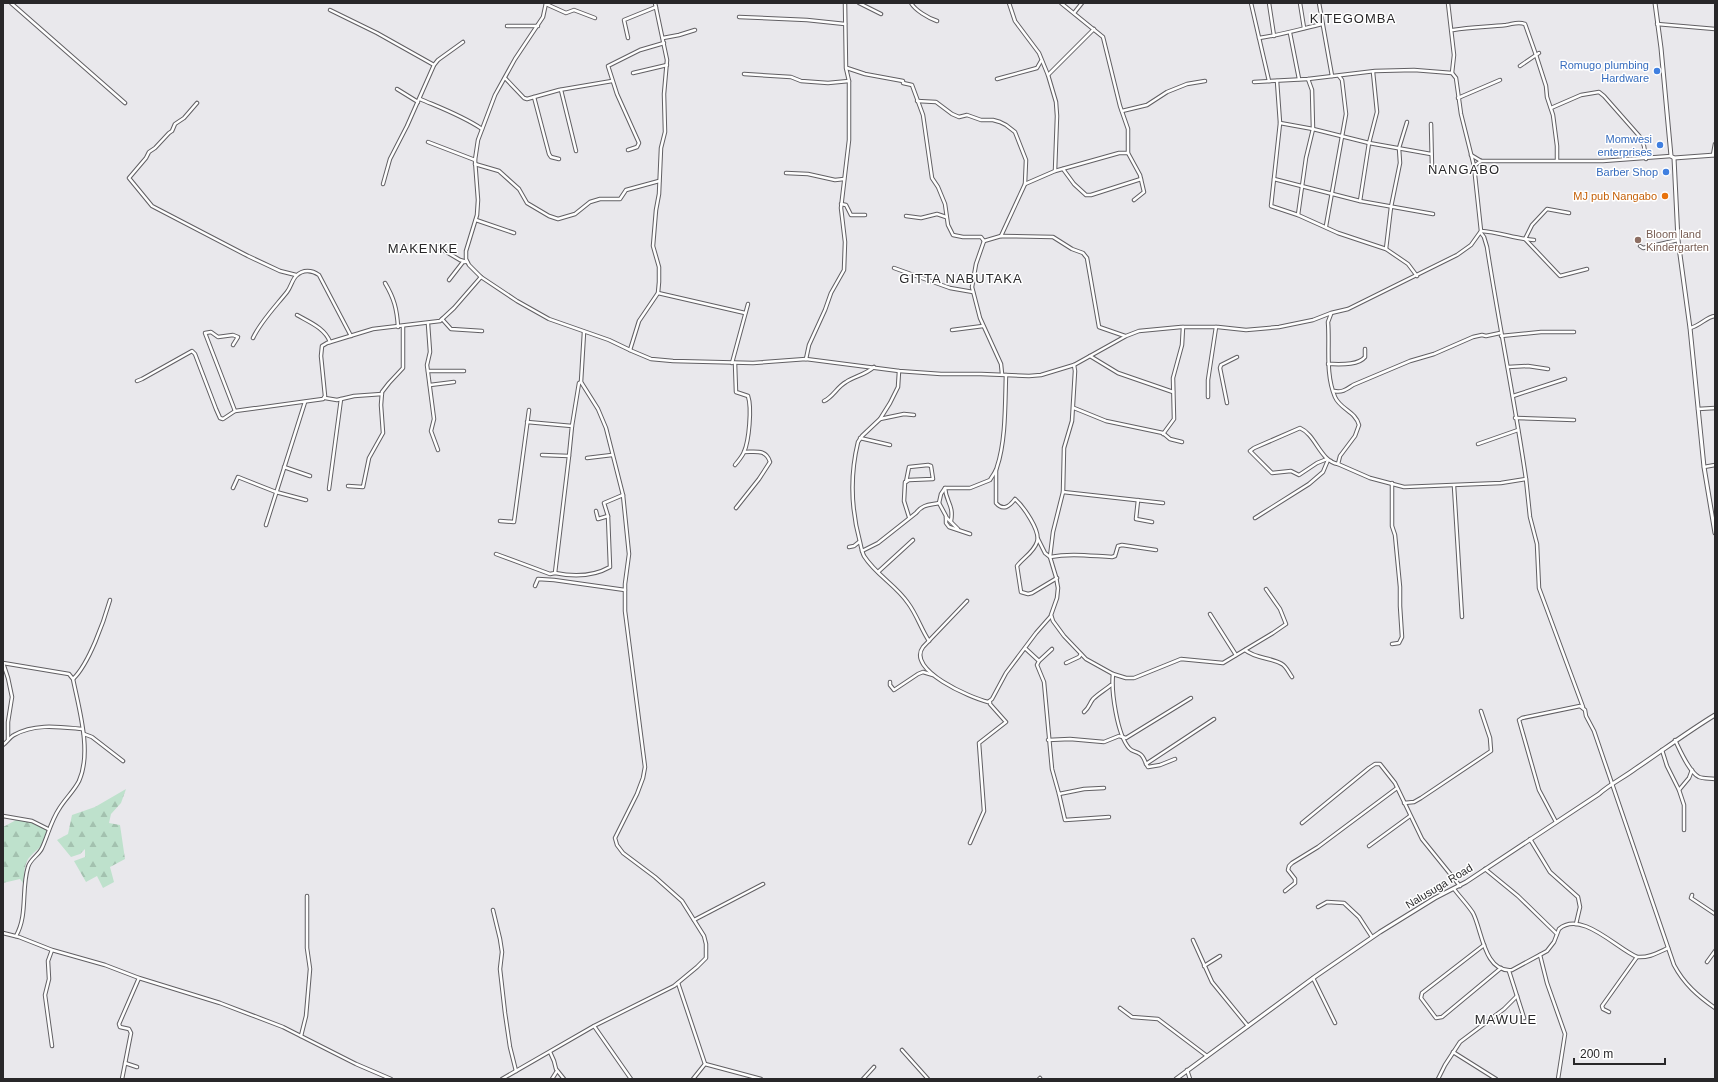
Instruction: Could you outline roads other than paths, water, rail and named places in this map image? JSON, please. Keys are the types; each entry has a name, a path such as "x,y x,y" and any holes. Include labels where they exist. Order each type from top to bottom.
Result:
{"street":[{"path":"11,3 126,103"},
{"path":"595,18 574,10 566,12 546,3 543,17 515,59 495,96 482,129 475,160 478,200 476,220 466,251 466,259 481,277 517,301 549,319 609,340 651,358 733,363 806,359 898,371 941,374 1041,375 1074,365 1126,336 1146,330 1183,327 1216,327 1246,330 1279,327 1313,320 1331,313 1348,309 1464,251 1475,242 1481,232"},
{"path":"630,350 639,321 658,294 659,282 659,267 653,246 659,194 661,148 665,132 664,94 667,65 664,43 655,3"},
{"path":"806,359 809,345 831,293 844,270 845,242 841,204 848,140 849,81 846,68 845,3"},
{"path":"859,3 881,14"},
{"path":"911,3 915,8 930,19 936,21"},
{"path":"1009,3 1015,21 1037,49 1048,75 1056,102 1057,116 1055,171"},
{"path":"1061,3 1103,37 1122,112 1128,129 1128,153 1137,168 1144,192 1134,200"},
{"path":"1074,13 1082,3"},
{"path":"1251,3 1269,81"},
{"path":"1269,3 1274,36"},
{"path":"1300,3 1304,28"},
{"path":"1318,3 1332,76"},
{"path":"1448,3 1454,55 1452,73 1456,78 1458,98 1474,166 1481,232 1487,248 1513,396 1530,517 1537,544 1539,588 1578,696 1594,731 1668,948 1681,978 1695,993 1715,1008"},
{"path":"1655,3 1656,24 1661,48 1673,157 1678,240 1690,328 1704,467 1715,533"},
{"path":"628,38 624,20 656,8"},
{"path":"330,10 377,33 434,66"},
{"path":"739,17 807,20 845,24"},
{"path":"1452,30 1472,27 1521,23 1525,24 1537,54 1546,86 1557,146 1557,160"},
{"path":"1259,38 1290,33 1322,24"},
{"path":"1656,24 1715,29"},
{"path":"507,26 538,26"},
{"path":"1048,75 1094,29"},
{"path":"663,38 695,30"},
{"path":"1290,33 1298,79"},
{"path":"384,184 390,160 434,66 438,60 463,42"},
{"path":"628,150 637,147 639,143 612,81 608,66 640,50 664,43"},
{"path":"1520,66 1530,61 1537,54"},
{"path":"997,79 1037,68 1042,61"},
{"path":"633,73 667,65"},
{"path":"846,68 865,74 903,81 903,83 912,85 923,115 932,178 940,190 946,207 946,217 949,229 953,235 963,237 981,237 984,241"},
{"path":"1254,82 1308,79 1339,76 1348,73 1414,70 1452,73"},
{"path":"1360,200 1369,143 1377,112 1373,72"},
{"path":"744,74 791,77 801,81 828,83 849,81"},
{"path":"1326,226 1346,114 1342,80 1339,76"},
{"path":"505,78 524,98 612,81"},
{"path":"1298,215 1306,158 1313,128 1312,90 1308,79"},
{"path":"1458,98 1500,80"},
{"path":"1122,112 1147,104 1167,92 1186,84 1205,81"},
{"path":"1278,81 1280,123 1271,206 1326,226 1338,233 1386,249 1408,264 1416,276"},
{"path":"397,89 419,100 468,120 482,129"},
{"path":"561,90 576,151"},
{"path":"1551,108 1580,94 1598,92 1604,96 1641,138 1646,159"},
{"path":"534,97 549,154 551,157 559,160"},
{"path":"917,101 933,101 959,117 967,115 983,121 993,120 1006,125 1012,129 1017,136 1026,160 1024,184 1001,236"},
{"path":"197,103 184,118 174,124 172,131 149,152 146,158 129,178 152,206 261,262 280,271 296,275"},
{"path":"1386,249 1391,206 1400,163 1399,148 1407,122"},
{"path":"1280,123 1313,128 1369,143 1431,154"},
{"path":"1431,124 1432,167"},
{"path":"428,142 475,160"},
{"path":"1471,155 1481,161 1646,159 1714,155 1715,144"},
{"path":"1024,184 1028,181 1063,168 1119,153 1128,153"},
{"path":"1474,166 1481,161"},
{"path":"475,164 499,171 519,189 526,203 558,219 575,214 590,202 600,199 620,199 626,190 659,181"},
{"path":"1063,168 1074,184 1086,195 1091,195 1141,180"},
{"path":"786,173 808,174 835,180 844,179"},
{"path":"1274,179 1360,200 1433,214"},
{"path":"841,204 846,205 851,215 865,215"},
{"path":"1525,239 1532,225 1547,209 1569,213"},
{"path":"906,216 921,218 937,214 946,217"},
{"path":"476,220 514,233"},
{"path":"1481,232 1492,232 1534,240"},
{"path":"984,241 1001,236 1053,237 1072,249 1083,252 1087,258 1099,327 1126,336"},
{"path":"1525,239 1560,276 1587,269"},
{"path":"1640,246 1643,248 1678,240"},
{"path":"984,241 973,276 973,292 983,326 1001,364 1004,374 1001,452 996,470 990,480"},
{"path":"438,247 460,260 468,262"},
{"path":"449,280 463,262 468,262"},
{"path":"894,268 950,288 973,292"},
{"path":"253,338 257,330 288,291 296,275 304,271 311,270 319,275 351,336"},
{"path":"325,398 321,350 322,346 330,342 373,330 436,323 454,308 481,277"},
{"path":"385,283 393,296 398,327"},
{"path":"658,294 745,314"},
{"path":"735,465 744,452 748,432 750,402 748,396 736,392 733,363 748,304"},
{"path":"1331,313 1328,322 1328,364 1330,380 1339,403 1353,415 1359,425 1355,436 1340,456 1338,464"},
{"path":"297,315 320,328 328,337 330,342"},
{"path":"1690,328 1697,327 1710,317 1715,316"},
{"path":"442,319 451,329 482,331"},
{"path":"428,324 430,352 427,365 434,419 431,431 438,450"},
{"path":"348,486 363,487 369,458 382,436 382,394 389,382 403,368 403,326"},
{"path":"952,330 983,326"},
{"path":"1163,434 1174,419 1174,372 1182,345 1183,327"},
{"path":"1208,397 1208,380 1216,327"},
{"path":"233,345 238,337 233,335 218,337 211,332 205,333 234,412"},
{"path":"555,573 572,426 576,397 579,383 581,382 584,332"},
{"path":"1334,390 1339,392 1345,391 1353,385 1410,361 1434,354 1473,337 1482,335 1486,336 1541,332 1574,332"},
{"path":"1328,364 1344,364 1363,360 1365,357 1365,349"},
{"path":"137,381 192,351 195,354 220,418 223,419 234,412 325,398 337,400 354,396 382,394"},
{"path":"1090,356 1118,373 1174,392"},
{"path":"1227,402 1220,368 1221,365 1237,357"},
{"path":"990,702 1006,674 1026,649 1036,633 1051,616 1057,598 1056,578 1050,557 1053,532 1063,492 1064,448 1072,425 1074,408 1074,365"},
{"path":"1508,367 1528,366 1548,369"},
{"path":"824,401 846,382 862,376 874,367"},
{"path":"428,371 464,371"},
{"path":"898,371 898,387 890,403 880,419 860,438 856,448 852,498 855,526 864,556 909,604 929,641"},
{"path":"1513,396 1565,379"},
{"path":"430,385 454,382"},
{"path":"502,1079 594,1026 678,983 706,958 706,944 694,920 676,895 623,853 617,845 615,838 637,794 645,772 625,611 625,590 629,554 623,495 606,428 598,409 581,382"},
{"path":"329,489 341,399"},
{"path":"266,525 304,402"},
{"path":"1074,408 1106,421 1163,434 1173,440 1182,442"},
{"path":"1698,409 1715,408"},
{"path":"500,521 514,522 529,410"},
{"path":"880,419 904,414 914,415"},
{"path":"1516,418 1574,420"},
{"path":"527,422 572,426"},
{"path":"1330,460 1326,459 1317,463 1298,475 1291,471 1272,473 1250,451 1300,428 1306,432 1330,460 1370,478 1410,488 1501,483 1526,480"},
{"path":"1478,444 1518,430"},
{"path":"860,438 890,445"},
{"path":"736,508 759,479 770,462 768,455 764,452 744,452"},
{"path":"542,455 569,456"},
{"path":"587,458 612,455"},
{"path":"1255,518 1310,484 1323,472 1330,460"},
{"path":"1704,467 1715,465"},
{"path":"906,482 909,480 933,479 931,466 909,467 906,482 904,501 909,518"},
{"path":"284,467 310,476"},
{"path":"996,470 996,503 1002,508 1005,508 1011,505 1015,500 1019,502 1030,519 1045,552 1050,557"},
{"path":"233,488 238,477 276,492 306,500"},
{"path":"946,488 970,488 990,480 996,481"},
{"path":"1392,483 1392,526 1395,535 1402,636 1400,643 1392,644"},
{"path":"1454,486 1462,617"},
{"path":"946,488 941,494 939,503 946,516 958,530"},
{"path":"946,488 946,495 952,509 950,521"},
{"path":"1063,492 1163,503"},
{"path":"496,554 550,574 580,575 602,571 610,567 608,516 604,503 623,495"},
{"path":"1138,500 1136,519 1152,522"},
{"path":"862,551 878,543 920,508 927,504 939,503"},
{"path":"596,511 598,519 608,516"},
{"path":"946,516 946,523 949,528 970,534"},
{"path":"1038,538 1036,546 1017,566 1021,592 1028,594 1032,593 1056,578"},
{"path":"878,572 913,540"},
{"path":"849,547 854,546 860,541"},
{"path":"1050,557 1063,554 1092,554 1112,557 1115,556 1118,546 1122,545 1156,550"},
{"path":"535,586 538,579 625,590"},
{"path":"1051,616 1064,636 1081,654 1094,664 1113,674 1126,678 1134,678 1181,659 1220,664 1274,634 1286,624 1280,609 1266,589"},
{"path":"73,679 80,671 94,645 110,600"},
{"path":"967,601 920,651 919,656 926,667 934,675 953,688 990,702 990,704 1006,722 979,743 980,774 985,807 980,823 970,843"},
{"path":"1210,614 1236,655"},
{"path":"1048,620 1053,621"},
{"path":"1026,649 1039,661"},
{"path":"1052,649 1039,661 1037,665 1044,682 1048,740 1052,769 1065,820 1109,817"},
{"path":"1246,650 1254,656 1266,658 1283,664 1292,677"},
{"path":"1066,663 1074,660 1081,654"},
{"path":"8,740 8,722 12,697 3,663 69,674 73,679 84,734 84,756 78,782 58,810 49,829 42,850 30,861 28,866 24,889 23,917 16,936"},
{"path":"890,682 890,685 894,690 923,672 934,675"},
{"path":"1113,674 1112,685 1119,725 1130,749 1141,755 1148,767 1157,766 1175,759"},
{"path":"1084,712 1089,708 1092,701 1101,692 1112,685"},
{"path":"1048,740 1070,739 1104,742 1118,736 1124,738 1191,698"},
{"path":"1556,822 1538,790 1519,720 1580,706 1583,707"},
{"path":"1404,803 1418,800 1491,750 1490,738 1480,711"},
{"name":"Nalusuga Road","path":"1176,1079 1186,1070 1372,937 1435,898 1460,886 1599,794 1612,783 1635,769 1675,740 1715,715"},
{"path":"1146,764 1214,719"},
{"path":"3,745 13,735 30,729 63,726 82,729"},
{"path":"84,734 92,736 123,761"},
{"path":"1675,740 1692,770 1700,778 1715,779"},
{"path":"1662,750 1667,766 1679,790 1684,805 1684,830"},
{"path":"1302,823 1375,764 1380,764 1397,788 1422,839 1460,886"},
{"path":"1679,790 1689,778 1692,770"},
{"path":"1059,794 1084,789 1104,788"},
{"path":"1285,891 1295,884 1295,879 1288,870 1292,863 1318,847 1397,788"},
{"path":"3,816 32,821 42,824 49,829"},
{"path":"1369,846 1410,816"},
{"path":"1530,839 1550,872 1578,897 1580,907 1576,924"},
{"path":"1485,869 1518,896 1556,933"},
{"path":"694,920 763,884"},
{"path":"1454,889 1472,913 1490,958 1497,965 1509,970 1512,970 1547,950 1554,942 1556,933 1563,926 1576,924 1603,936 1637,957 1644,958 1653,956 1668,948"},
{"path":"1692,895 1691,898 1715,914"},
{"path":"300,1036 306,1016 310,969 307,948 307,896"},
{"path":"1318,907 1328,902 1344,903 1359,917 1372,937"},
{"path":"493,910 502,952 500,968 505,1013 510,1047 516,1071"},
{"path":"3,933 220,1003 283,1027 356,1064 391,1079"},
{"path":"1194,940 1204,966 1217,989 1248,1026"},
{"path":"1484,945 1422,993 1421,998 1436,1018 1442,1018 1502,968"},
{"path":"52,950 48,961 48,979 45,995 52,1046"},
{"path":"1707,962 1715,951"},
{"path":"1540,955 1547,983 1565,1034 1558,1079"},
{"path":"1204,966 1220,956"},
{"path":"1608,1012 1603,1009 1602,1006 1637,957"},
{"path":"1509,970 1524,1018"},
{"path":"122,1079 131,1033 129,1029 120,1027 119,1024 139,978"},
{"path":"1313,978 1335,1023"},
{"path":"678,983 706,1064"},
{"path":"1438,1079 1460,1042 1504,1009 1517,996"},
{"path":"1120,1008 1132,1017 1158,1019 1207,1056"},
{"path":"594,1026 631,1079"},
{"path":"902,1050 928,1079"},
{"path":"550,1052 557,1071 564,1079"},
{"path":"1453,1052 1496,1079"},
{"path":"125,1063 137,1067"},
{"path":"693,1079 706,1064"},
{"path":"706,1064 761,1079"},
{"path":"863,1079 874,1066"},
{"path":"1186,1070 1190,1079"},
{"path":"552,1079 557,1071"}],"place":[{"name":"Romugo plumbing Hardware","path":"1657,71"},
{"name":"Momwesi enterprises","path":"1660,145"},
{"name":"Barber Shop","path":"1666,172"},
{"name":"MJ pub Nangabo","path":"1665,196"},
{"name":"Bloom land Kindergarten","path":"1638,240"}],"district":[{"name":"KITEGOMBA","path":"1353,18"},
{"name":"NANGABO","path":"1464,169"},
{"name":"MAKENKE","path":"423,248"},
{"name":"GITTA NABUTAKA","path":"961,278"},
{"name":"MAWULE","path":"1506,1019"}]}
